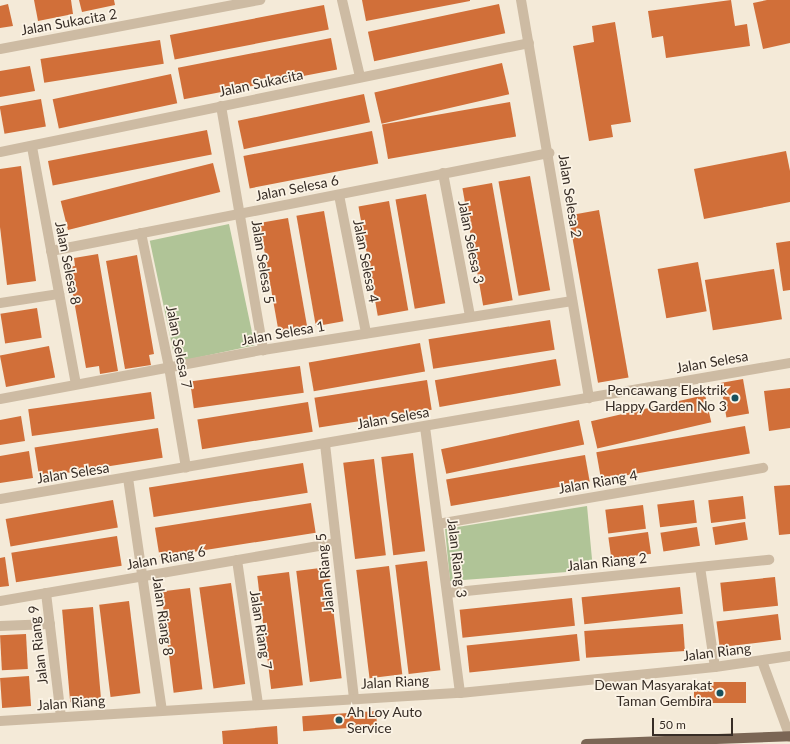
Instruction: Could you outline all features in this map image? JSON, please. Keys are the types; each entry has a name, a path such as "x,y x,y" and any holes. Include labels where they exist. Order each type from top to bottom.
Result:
{"main road":[{"path":"586,744 790,736"}],"street":[{"name":"Jalan Sukacita 2","path":"0,49 230,3 260,0"},
{"path":"342,0 360,77"},
{"name":"Jalan Selesa 2","path":"521,0 549,153 589,398"},
{"name":"Jalan Sukacita","path":"0,152 32,147 221,106 529,43"},
{"name":"Jalan Selesa 5","path":"221,106 241,213 263,350"},
{"name":"Jalan Selesa 8","path":"32,147 76,384"},
{"name":"Jalan Selesa 6","path":"51,251 549,153"},
{"name":"Jalan Selesa 3","path":"444,173 470,316"},
{"name":"Jalan Selesa 4","path":"339,195 366,333"},
{"name":"Jalan Selesa 7","path":"141,233 169,368 186,468"},
{"path":"0,303 59,294"},
{"name":"Jalan Selesa 1","path":"0,399 263,350 572,301"},
{"name":"Jalan Selesa","path":"0,499 790,363"},
{"name":"Jalan Riang 3","path":"425,427 460,693"},
{"name":"Jalan Riang 5","path":"325,444 354,698"},
{"name":"Jalan Riang 4","path":"438,524 763,468"},
{"name":"Jalan Riang 8","path":"128,478 162,711"},
{"name":"Jalan Riang 6","path":"0,601 336,543"},
{"name":"Jalan Riang 7","path":"237,560 258,704"},
{"name":"Jalan Riang 2","path":"447,593 769,560"},
{"path":"700,567 714,667"},
{"name":"Jalan Riang 9","path":"46,593 61,717"},
{"path":"0,626 50,624"},
{"name":"Jalan Riang","path":"0,721 354,698 460,693 714,667 790,656"},
{"path":"762,660 790,736"}],"green space":[{"path":"229,224 255,345 176,362 150,241"},
{"path":"587,506 593,570 450,581 445,529"}],"building":[{"path":"34,0 71,0 73,14 38,21"},
{"path":"79,0 114,0 115,5 82,12"},
{"path":"362,0 470,0 470,1 366,21"},
{"path":"731,0 735,26 747,24 750,46 666,58 663,36 652,38 648,11"},
{"path":"767,0 790,0 790,43 763,49 753,3"},
{"path":"8,4 13,26 0,28 0,6"},
{"path":"499,4 505,33 374,61 368,32"},
{"path":"324,5 329,30 175,59 170,35"},
{"path":"615,22 631,122 611,125 613,137 589,141 573,46 594,42 592,26"},
{"path":"331,38 337,69 184,99 178,68"},
{"path":"160,40 164,64 44,83 40,59"},
{"path":"502,63 509,94 382,124 374,92"},
{"path":"30,66 35,91 0,97 0,71"},
{"path":"171,74 177,103 59,129 53,99"},
{"path":"364,94 370,122 244,149 238,121"},
{"path":"41,99 46,127 5,134 0,106"},
{"path":"510,102 516,136 388,159 382,125"},
{"path":"207,130 212,155 53,185 48,161"},
{"path":"372,131 378,163 250,188 243,156"},
{"path":"786,151 790,171 790,202 704,219 694,169"},
{"path":"213,163 220,192 68,230 61,201"},
{"path":"21,166 36,281 7,285 0,227 0,169"},
{"path":"530,176 550,290 519,296 498,182"},
{"path":"492,183 513,300 483,305 462,188"},
{"path":"426,194 445,303 415,309 395,199"},
{"path":"389,201 408,310 378,316 358,206"},
{"path":"599,210 629,377 598,383 568,215"},
{"path":"324,211 343,321 316,326 296,216"},
{"path":"288,218 307,328 279,333 259,223"},
{"path":"790,241 790,290 783,291 776,243"},
{"path":"98,254 118,371 100,374 99,366 86,368 68,267 75,266 74,258"},
{"path":"137,255 154,354 149,355 151,365 125,369 106,261"},
{"path":"698,262 707,311 666,318 658,269"},
{"path":"774,269 782,319 713,330 705,280"},
{"path":"37,308 42,338 5,343 0,314"},
{"path":"550,320 555,350 433,369 429,339"},
{"path":"420,343 425,372 314,391 309,363"},
{"path":"49,346 55,377 6,387 0,356"},
{"path":"556,359 561,386 440,407 435,380"},
{"path":"300,366 304,393 194,408 190,381"},
{"name":"Pencawang Elektrik Happy Garden No 3","path":"743,379 749,413 726,417 720,383"},
{"path":"427,380 432,410 319,427 314,398"},
{"path":"790,388 790,428 769,431 764,391"},
{"path":"151,392 155,419 32,436 28,409"},
{"path":"705,395 711,422 597,449 591,421"},
{"path":"308,402 313,432 202,449 197,420"},
{"path":"21,416 25,441 0,445 0,420"},
{"path":"579,420 584,444 446,474 441,449"},
{"path":"745,426 750,454 601,480 596,452"},
{"path":"158,428 163,458 39,477 35,448"},
{"path":"29,451 33,478 0,483 0,456"},
{"path":"413,453 425,551 393,555 381,457"},
{"path":"585,455 590,482 451,506 446,479"},
{"path":"374,459 386,555 355,559 343,463"},
{"path":"303,463 308,493 154,517 149,487"},
{"path":"790,485 790,534 779,535 774,486"},
{"path":"743,496 746,519 711,523 708,500"},
{"path":"113,500 118,528 11,547 6,519"},
{"path":"694,500 697,523 660,527 657,505"},
{"path":"311,503 316,533 160,557 155,528"},
{"path":"643,505 646,529 608,533 605,510"},
{"path":"745,522 748,540 715,545 712,527"},
{"path":"697,527 700,546 663,552 660,533"},
{"path":"648,532 651,554 611,559 608,538"},
{"path":"117,536 122,566 16,582 11,553"},
{"path":"5,557 9,586 0,587 0,558"},
{"path":"427,561 440,670 409,674 395,565"},
{"path":"389,566 402,674 370,678 356,570"},
{"path":"328,567 342,678 310,682 296,571"},
{"path":"289,572 303,685 271,689 257,576"},
{"path":"775,577 778,606 723,612 720,583"},
{"path":"231,583 245,684 214,688 199,587"},
{"path":"680,587 683,614 584,624 582,597"},
{"path":"190,588 202,689 174,693 161,592"},
{"path":"572,598 575,626 463,638 460,610"},
{"path":"129,601 140,693 111,697 99,605"},
{"path":"93,607 101,700 70,702 62,610"},
{"path":"778,614 781,640 720,647 716,622"},
{"path":"683,624 685,651 586,658 584,631"},
{"path":"26,634 28,669 2,670 0,635"},
{"path":"577,634 580,661 469,672 467,646"},
{"path":"29,676 31,706 2,708 0,678"},
{"name":"Dewan Masyarakat Taman Gembira","path":"694,682 746,682 746,703 694,703"},
{"name":"Ah Loy Auto Service","path":"376,711 377,726 303,731 302,716"},
{"path":"277,726 278,744 223,744 222,731"}],"place":[{"name":"Pencawang Elektrik Happy Garden No 3","path":"735,398"},
{"name":"Dewan Masyarakat Taman Gembira","path":"720,693"},
{"name":"Ah Loy Auto Service","path":"339,720"}]}
